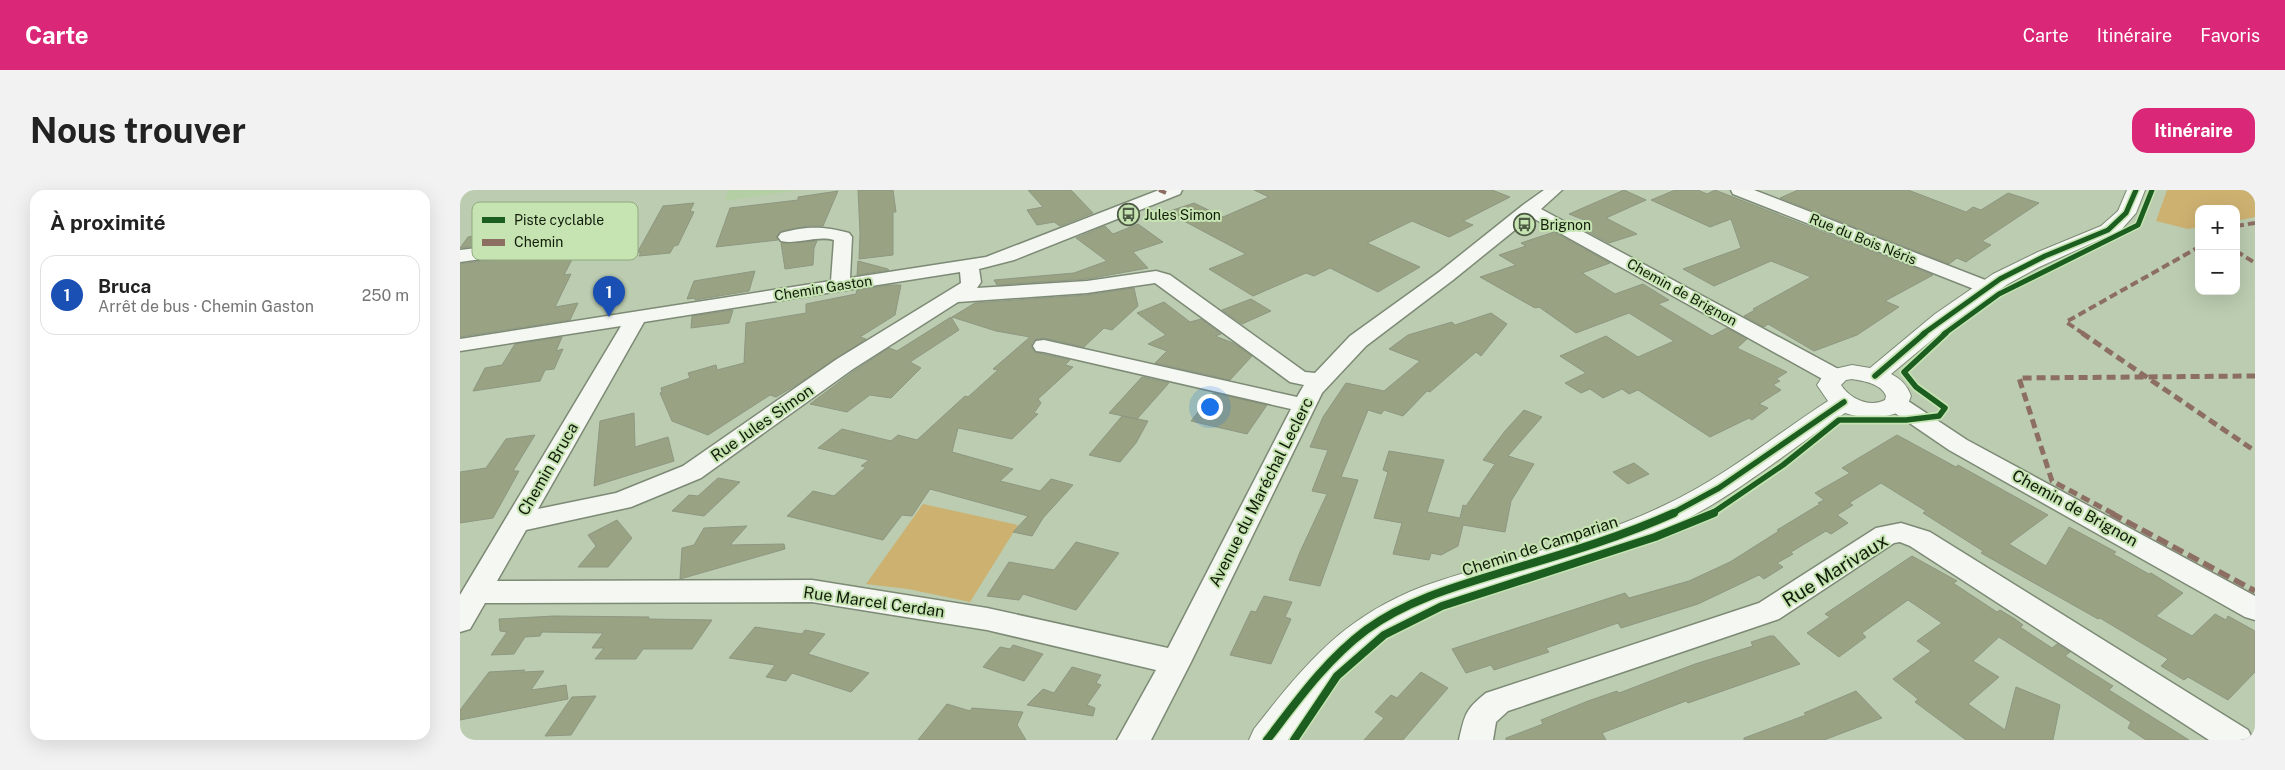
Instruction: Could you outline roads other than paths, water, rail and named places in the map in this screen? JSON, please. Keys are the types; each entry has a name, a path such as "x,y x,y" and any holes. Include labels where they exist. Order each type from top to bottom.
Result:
{"main road":[{"path":"1874,376 1926,330 1986,287 2042,258 2108,230 2127,214 2136,190"},
{"name":"Chemin de Camparian","path":"1267,740 1308,685 1331,659 1365,631 1404,606 1466,584 1624,534 1674,513 1723,487 1806,426 1852,372 1874,376 1885,381 1898,393 1900,399 1898,404"},
{"path":"1839,389 1859,408 1875,411 1885,410 1898,404"}],"street":[{"name":"Chemin Gaston","path":"460,345 969,266 1007,256 1174,190"},
{"name":"Avenue du Maréchal Leclerc","path":"1134,740 1176,662 1303,405 1320,381 1358,341 1446,276 1554,190"},
{"name":"Rue du Bois Néris","path":"1739,190 1986,287"},
{"name":"Chemin de Brignon","path":"1529,209 1839,389"},
{"path":"787,236 824,232 843,236 840,286"},
{"name":"Rue Jules Simon","path":"517,523 622,501 692,472 845,364 968,287 971,282 969,266"},
{"path":"954,296 1087,287 1156,277 1163,279 1298,376 1320,381"},
{"name":"Chemin Bruca","path":"460,621 636,318"},
{"path":"1044,346 1303,405"},
{"name":"Chemin de Brignon","path":"1898,404 1958,445 2255,608"},
{"name":"Rue Marivaux","path":"1476,740 1481,716 1497,702 1769,611 1886,535 1901,532 1920,539 2236,740"},
{"name":"Rue Marcel Cerdan","path":"477,592 812,591 987,619 1176,662"}],"place":[{"name":"Jules Simon","path":"1128,215"},
{"name":"Brignon","path":"1524,225"},
{"name":"Bruca","path":"609,317"}]}
